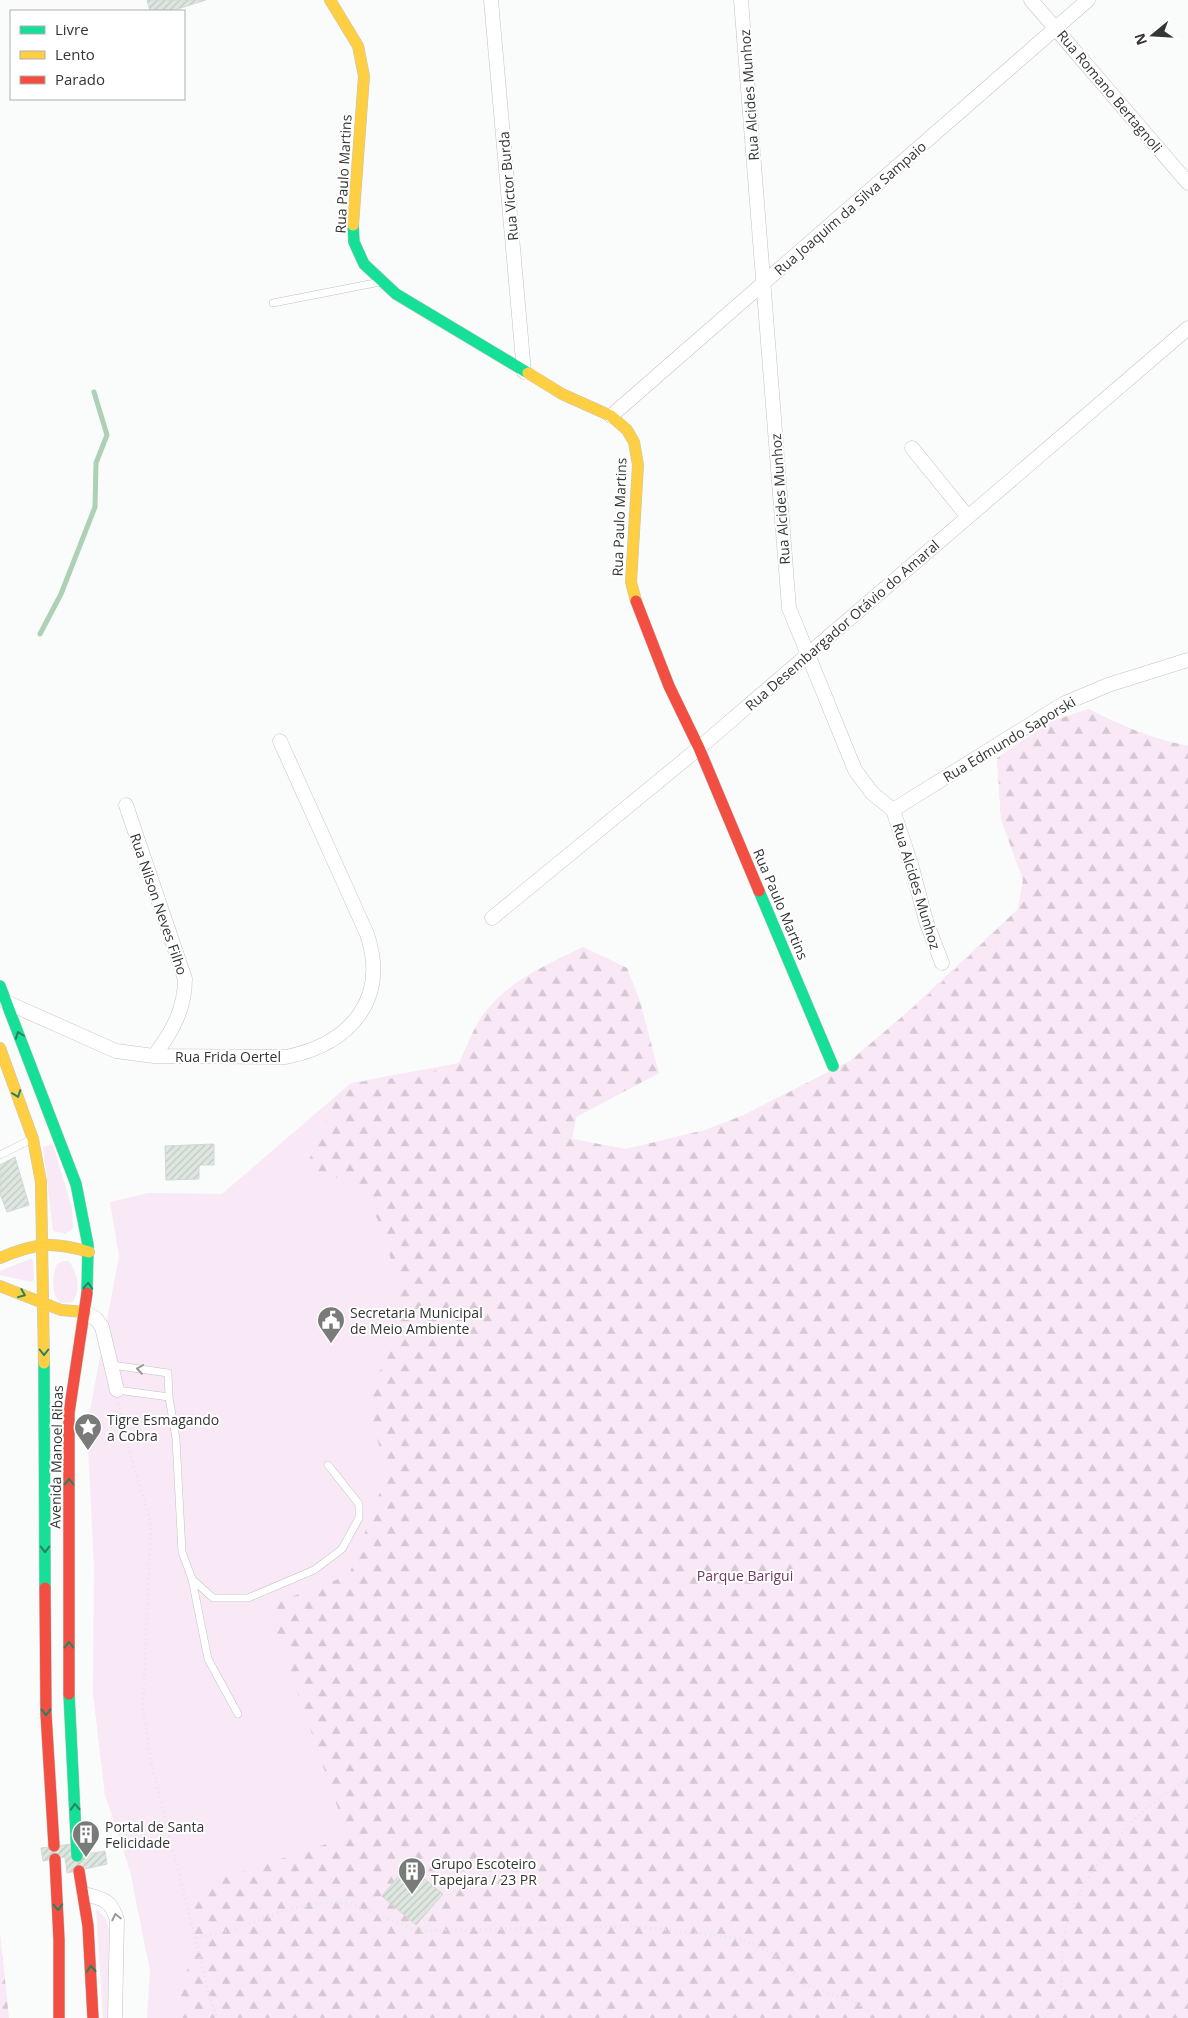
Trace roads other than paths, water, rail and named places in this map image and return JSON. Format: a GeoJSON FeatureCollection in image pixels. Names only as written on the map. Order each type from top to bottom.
{"type":"FeatureCollection","features":[{"type":"Feature","properties":{"kind":"main road","name":"Rua Paulo Martins"},"geometry":{"type":"LineString","coordinates":[[330,0],[353,35],[362,61],[364,93],[354,209],[354,242],[364,264],[380,282],[411,303],[562,394],[611,416],[627,430],[636,452],[637,508],[631,566],[634,597],[669,686],[699,748],[833,1066]]}},
{"type":"Feature","properties":{"kind":"main road","name":"Avenida Manoel Ribas"},"geometry":{"type":"LineString","coordinates":[[0,986],[3,1002],[43,1097],[78,1188],[86,1224],[88,1252],[85,1312],[73,1372],[69,1413],[69,1688],[77,1856]]}},
{"type":"Feature","properties":{"kind":"main road","name":"Avenida Manoel Ribas"},"geometry":{"type":"LineString","coordinates":[[0,1048],[33,1139],[40,1182],[44,1303],[46,1714],[54,1846]]}},
{"type":"Feature","properties":{"kind":"main road"},"geometry":{"type":"LineString","coordinates":[[6,1063],[22,1063],[43,1097]]}},
{"type":"Feature","properties":{"kind":"main road"},"geometry":{"type":"LineString","coordinates":[[0,1258],[32,1244],[42,1242],[88,1252]]}},
{"type":"Feature","properties":{"kind":"main road"},"geometry":{"type":"LineString","coordinates":[[0,1286],[61,1310],[85,1312]]}},
{"type":"Feature","properties":{"kind":"main road"},"geometry":{"type":"LineString","coordinates":[[55,1859],[59,1940],[59,2018]]}},
{"type":"Feature","properties":{"kind":"main road"},"geometry":{"type":"LineString","coordinates":[[79,1871],[84,1894],[91,1959],[93,2018]]}},
{"type":"Feature","properties":{"kind":"street","name":"Rua Victor Burda"},"geometry":{"type":"LineString","coordinates":[[491,0],[524,372]]}},
{"type":"Feature","properties":{"kind":"street","name":"Rua Alcides Munhoz"},"geometry":{"type":"LineString","coordinates":[[741,0],[787,594],[792,618],[855,770],[872,793],[893,810],[911,864],[926,921],[942,963]]}},
{"type":"Feature","properties":{"kind":"street","name":"Rua Romano Bertagnoli"},"geometry":{"type":"LineString","coordinates":[[1031,0],[1057,28],[1188,183]]}},
{"type":"Feature","properties":{"kind":"street","name":"Rua Joaquim da Silva Sampaio"},"geometry":{"type":"LineString","coordinates":[[611,416],[1088,0]]}},
{"type":"Feature","properties":{"kind":"street","name":"Rua Desembargador Otávio do Amaral"},"geometry":{"type":"LineString","coordinates":[[492,918],[699,748],[1188,328]]}},
{"type":"Feature","properties":{"kind":"street"},"geometry":{"type":"LineString","coordinates":[[912,448],[968,517]]}},
{"type":"Feature","properties":{"kind":"street","name":"Rua Edmundo Saporski"},"geometry":{"type":"LineString","coordinates":[[893,810],[1063,704],[1108,685],[1188,660]]}},
{"type":"Feature","properties":{"kind":"street","name":"Rua Frida Oertel"},"geometry":{"type":"LineString","coordinates":[[3,1002],[109,1049],[154,1056],[272,1058],[302,1054],[326,1044],[354,1021],[365,1007],[372,990],[375,968],[368,934],[280,741]]}},
{"type":"Feature","properties":{"kind":"street","name":"Rua Nilson Neves Filho"},"geometry":{"type":"LineString","coordinates":[[126,805],[185,979],[182,1008],[167,1039],[154,1056]]}},
{"type":"Feature","properties":{"kind":"street"},"geometry":{"type":"LineString","coordinates":[[85,1312],[96,1319],[102,1326],[117,1390]]}},
{"type":"Feature","properties":{"kind":"street"},"geometry":{"type":"LineString","coordinates":[[84,1894],[102,1899],[112,1906],[117,1920],[116,2018]]}},
{"type":"Feature","properties":{"kind":"lane"},"geometry":{"type":"LineString","coordinates":[[274,303],[380,282]]}},
{"type":"Feature","properties":{"kind":"lane"},"geometry":{"type":"LineString","coordinates":[[0,1155],[33,1139]]}},
{"type":"Feature","properties":{"kind":"lane"},"geometry":{"type":"LineString","coordinates":[[112,1365],[168,1373],[169,1397],[176,1438],[182,1552],[192,1579],[208,1659],[238,1714]]}},
{"type":"Feature","properties":{"kind":"lane"},"geometry":{"type":"LineString","coordinates":[[117,1390],[169,1397]]}},
{"type":"Feature","properties":{"kind":"lane"},"geometry":{"type":"LineString","coordinates":[[192,1579],[213,1598],[248,1598],[314,1570],[342,1549],[359,1518],[359,1504],[328,1465]]}},
{"type":"Feature","properties":{"kind":"waterway"},"geometry":{"type":"LineString","coordinates":[[40,634],[61,594],[95,507],[96,463],[107,435],[94,392]]}},
{"type":"Feature","properties":{"kind":"place","name":"Secretaria Municipal de Meio Ambiente"},"geometry":{"type":"Point","coordinates":[331,1344]}},
{"type":"Feature","properties":{"kind":"place","name":"Tigre Esmagando a Cobra"},"geometry":{"type":"Point","coordinates":[88,1451]}},
{"type":"Feature","properties":{"kind":"place","name":"Portal de Santa Felicidade"},"geometry":{"type":"Point","coordinates":[86,1858]}},
{"type":"Feature","properties":{"kind":"place","name":"Grupo Escoteiro Tapejara / 23 PR"},"geometry":{"type":"Point","coordinates":[412,1895]}},
{"type":"Feature","properties":{"kind":"park label","name":"Parque Barigui"},"geometry":{"type":"Point","coordinates":[745,1575]}}]}
